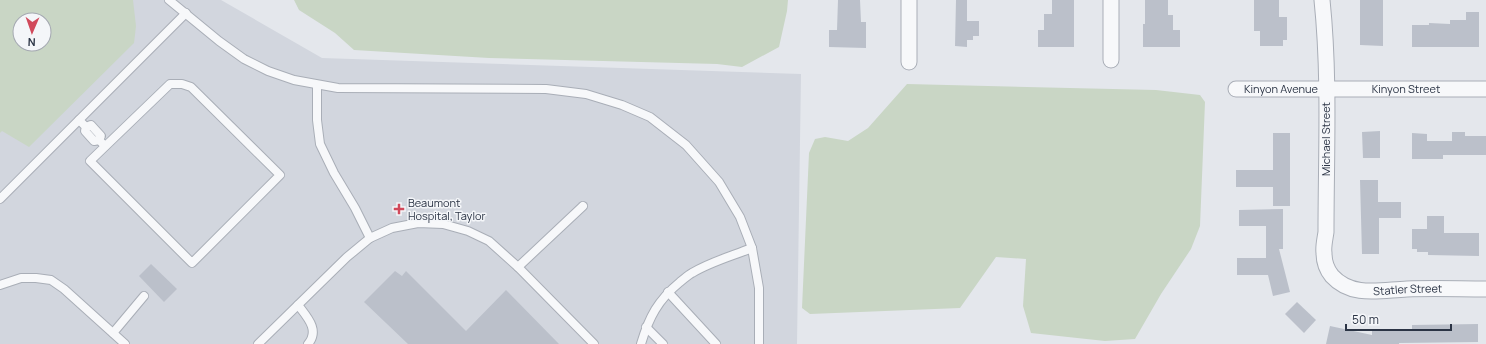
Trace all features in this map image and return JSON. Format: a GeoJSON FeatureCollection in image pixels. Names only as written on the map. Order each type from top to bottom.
{"type":"FeatureCollection","features":[{"type":"Feature","properties":{"kind":"street"},"geometry":{"type":"LineString","coordinates":[[908,62],[909,0]]}},
{"type":"Feature","properties":{"kind":"street"},"geometry":{"type":"LineString","coordinates":[[1111,0],[1111,60]]}},
{"type":"Feature","properties":{"kind":"street","name":"Michael Street"},"geometry":{"type":"LineString","coordinates":[[1322,0],[1326,35],[1326,232],[1324,254],[1326,264],[1333,276]]}},
{"type":"Feature","properties":{"kind":"street","name":"Kinyon Avenue"},"geometry":{"type":"LineString","coordinates":[[1236,89],[1326,89]]}},
{"type":"Feature","properties":{"kind":"street","name":"Kinyon Street"},"geometry":{"type":"LineString","coordinates":[[1326,89],[1486,89]]}},
{"type":"Feature","properties":{"kind":"street","name":"Statler Street"},"geometry":{"type":"LineString","coordinates":[[1333,276],[1346,287],[1364,292],[1406,289],[1486,289]]}},
{"type":"Feature","properties":{"kind":"lane"},"geometry":{"type":"LineString","coordinates":[[170,0],[219,41],[244,59],[268,71],[294,80],[338,88],[546,89],[586,94],[622,105],[650,117],[686,145],[720,182],[740,217],[752,248],[759,288],[759,344]]}},
{"type":"Feature","properties":{"kind":"lane"},"geometry":{"type":"LineString","coordinates":[[0,199],[186,13]]}},
{"type":"Feature","properties":{"kind":"lane"},"geometry":{"type":"LineString","coordinates":[[170,84],[182,84],[191,87],[280,174],[192,263],[90,161],[102,143],[170,84]]}},
{"type":"Feature","properties":{"kind":"lane"},"geometry":{"type":"LineString","coordinates":[[317,84],[317,120],[320,144],[334,173],[355,208],[370,238]]}},
{"type":"Feature","properties":{"kind":"lane"},"geometry":{"type":"LineString","coordinates":[[79,120],[86,126],[85,131],[94,141],[102,143]]}},
{"type":"Feature","properties":{"kind":"lane"},"geometry":{"type":"LineString","coordinates":[[518,267],[583,206]]}},
{"type":"Feature","properties":{"kind":"lane"},"geometry":{"type":"LineString","coordinates":[[258,344],[347,257],[370,238],[392,228],[418,223],[443,224],[468,231],[489,241],[518,267],[594,344]]}},
{"type":"Feature","properties":{"kind":"lane"},"geometry":{"type":"LineString","coordinates":[[641,344],[646,327],[656,308],[668,292],[692,273],[752,248]]}},
{"type":"Feature","properties":{"kind":"lane"},"geometry":{"type":"LineString","coordinates":[[0,285],[21,278],[51,280],[64,289],[125,344]]}},
{"type":"Feature","properties":{"kind":"lane"},"geometry":{"type":"LineString","coordinates":[[668,292],[716,344]]}},
{"type":"Feature","properties":{"kind":"lane"},"geometry":{"type":"LineString","coordinates":[[113,333],[144,296]]}},
{"type":"Feature","properties":{"kind":"lane"},"geometry":{"type":"LineString","coordinates":[[298,305],[310,321],[313,331],[311,340],[308,344]]}},
{"type":"Feature","properties":{"kind":"lane"},"geometry":{"type":"LineString","coordinates":[[646,327],[664,344]]}},
{"type":"Feature","properties":{"kind":"shaded area","name":"Beaumont Hospital, Taylor"},"geometry":{"type":"Polygon","coordinates":[[[0,0],[221,0],[322,58],[801,74],[797,344],[0,344],[0,0]]]}},
{"type":"Feature","properties":{"kind":"green space"},"geometry":{"type":"Polygon","coordinates":[[[0,0],[133,0],[136,26],[134,43],[29,147],[2,131],[0,133],[0,0]]]}},
{"type":"Feature","properties":{"kind":"green space"},"geometry":{"type":"Polygon","coordinates":[[[294,0],[788,0],[779,47],[742,67],[717,64],[489,58],[354,50],[335,33],[299,10],[294,0]]]}},
{"type":"Feature","properties":{"kind":"green space"},"geometry":{"type":"Polygon","coordinates":[[[907,84],[1156,90],[1200,95],[1205,102],[1200,226],[1191,249],[1161,294],[1135,339],[1105,341],[1031,333],[1023,306],[1026,259],[996,257],[960,308],[810,314],[802,308],[809,153],[815,139],[825,137],[848,141],[868,128],[907,84]]]}},
{"type":"Feature","properties":{"kind":"building"},"geometry":{"type":"Polygon","coordinates":[[[838,0],[860,0],[861,22],[866,22],[866,48],[829,47],[829,30],[837,30],[838,0]]]}},
{"type":"Feature","properties":{"kind":"building"},"geometry":{"type":"Polygon","coordinates":[[[956,0],[967,0],[967,21],[979,21],[979,36],[973,36],[973,40],[967,40],[967,47],[955,46],[956,0]]]}},
{"type":"Feature","properties":{"kind":"building"},"geometry":{"type":"Polygon","coordinates":[[[1052,0],[1074,0],[1074,47],[1038,47],[1038,30],[1044,30],[1044,14],[1052,14],[1052,0]]]}},
{"type":"Feature","properties":{"kind":"building"},"geometry":{"type":"Polygon","coordinates":[[[1145,0],[1168,0],[1168,15],[1173,15],[1173,30],[1180,30],[1180,47],[1143,47],[1145,0]]]}},
{"type":"Feature","properties":{"kind":"building"},"geometry":{"type":"Polygon","coordinates":[[[1254,0],[1279,0],[1279,17],[1287,17],[1287,40],[1283,40],[1283,46],[1260,46],[1260,31],[1254,31],[1254,0]]]}},
{"type":"Feature","properties":{"kind":"building"},"geometry":{"type":"Polygon","coordinates":[[[1360,0],[1383,0],[1383,46],[1360,45],[1360,0]]]}},
{"type":"Feature","properties":{"kind":"building"},"geometry":{"type":"Polygon","coordinates":[[[1466,12],[1479,12],[1479,47],[1412,47],[1412,25],[1429,25],[1429,23],[1450,24],[1450,20],[1466,20],[1466,12]]]}},
{"type":"Feature","properties":{"kind":"building"},"geometry":{"type":"Polygon","coordinates":[[[1380,131],[1380,158],[1363,158],[1362,132],[1380,131]]]}},
{"type":"Feature","properties":{"kind":"building"},"geometry":{"type":"Polygon","coordinates":[[[1452,132],[1465,132],[1465,136],[1486,136],[1486,155],[1443,155],[1443,159],[1412,159],[1412,133],[1427,134],[1427,141],[1452,141],[1452,132]]]}},
{"type":"Feature","properties":{"kind":"building"},"geometry":{"type":"Polygon","coordinates":[[[1273,133],[1290,133],[1290,206],[1273,206],[1273,187],[1236,187],[1236,170],[1273,170],[1273,133]]]}},
{"type":"Feature","properties":{"kind":"building"},"geometry":{"type":"Polygon","coordinates":[[[1360,180],[1378,180],[1378,202],[1401,202],[1401,218],[1379,218],[1379,254],[1362,254],[1360,180]]]}},
{"type":"Feature","properties":{"kind":"building"},"geometry":{"type":"Polygon","coordinates":[[[1283,209],[1283,249],[1279,249],[1290,292],[1273,296],[1268,275],[1237,275],[1237,258],[1266,258],[1266,226],[1239,226],[1239,210],[1283,209]]]}},
{"type":"Feature","properties":{"kind":"building"},"geometry":{"type":"Polygon","coordinates":[[[1427,216],[1444,216],[1444,233],[1479,233],[1479,256],[1428,255],[1428,252],[1417,252],[1417,249],[1412,249],[1412,229],[1427,229],[1427,216]]]}},
{"type":"Feature","properties":{"kind":"building"},"geometry":{"type":"Polygon","coordinates":[[[151,264],[177,289],[164,302],[139,276],[151,264]]]}},
{"type":"Feature","properties":{"kind":"building"},"geometry":{"type":"Polygon","coordinates":[[[395,271],[402,276],[406,271],[466,331],[506,290],[559,344],[408,344],[364,302],[395,271]]]}},
{"type":"Feature","properties":{"kind":"building"},"geometry":{"type":"Polygon","coordinates":[[[1297,302],[1316,320],[1304,333],[1285,314],[1297,302]]]}},
{"type":"Feature","properties":{"kind":"building"},"geometry":{"type":"Polygon","coordinates":[[[1478,324],[1478,342],[1326,344],[1330,326],[1372,335],[1372,331],[1412,330],[1412,325],[1478,324]]]}},
{"type":"Feature","properties":{"kind":"place","name":"Beaumont Hospital, Taylor"},"geometry":{"type":"Point","coordinates":[399,209]}}]}
